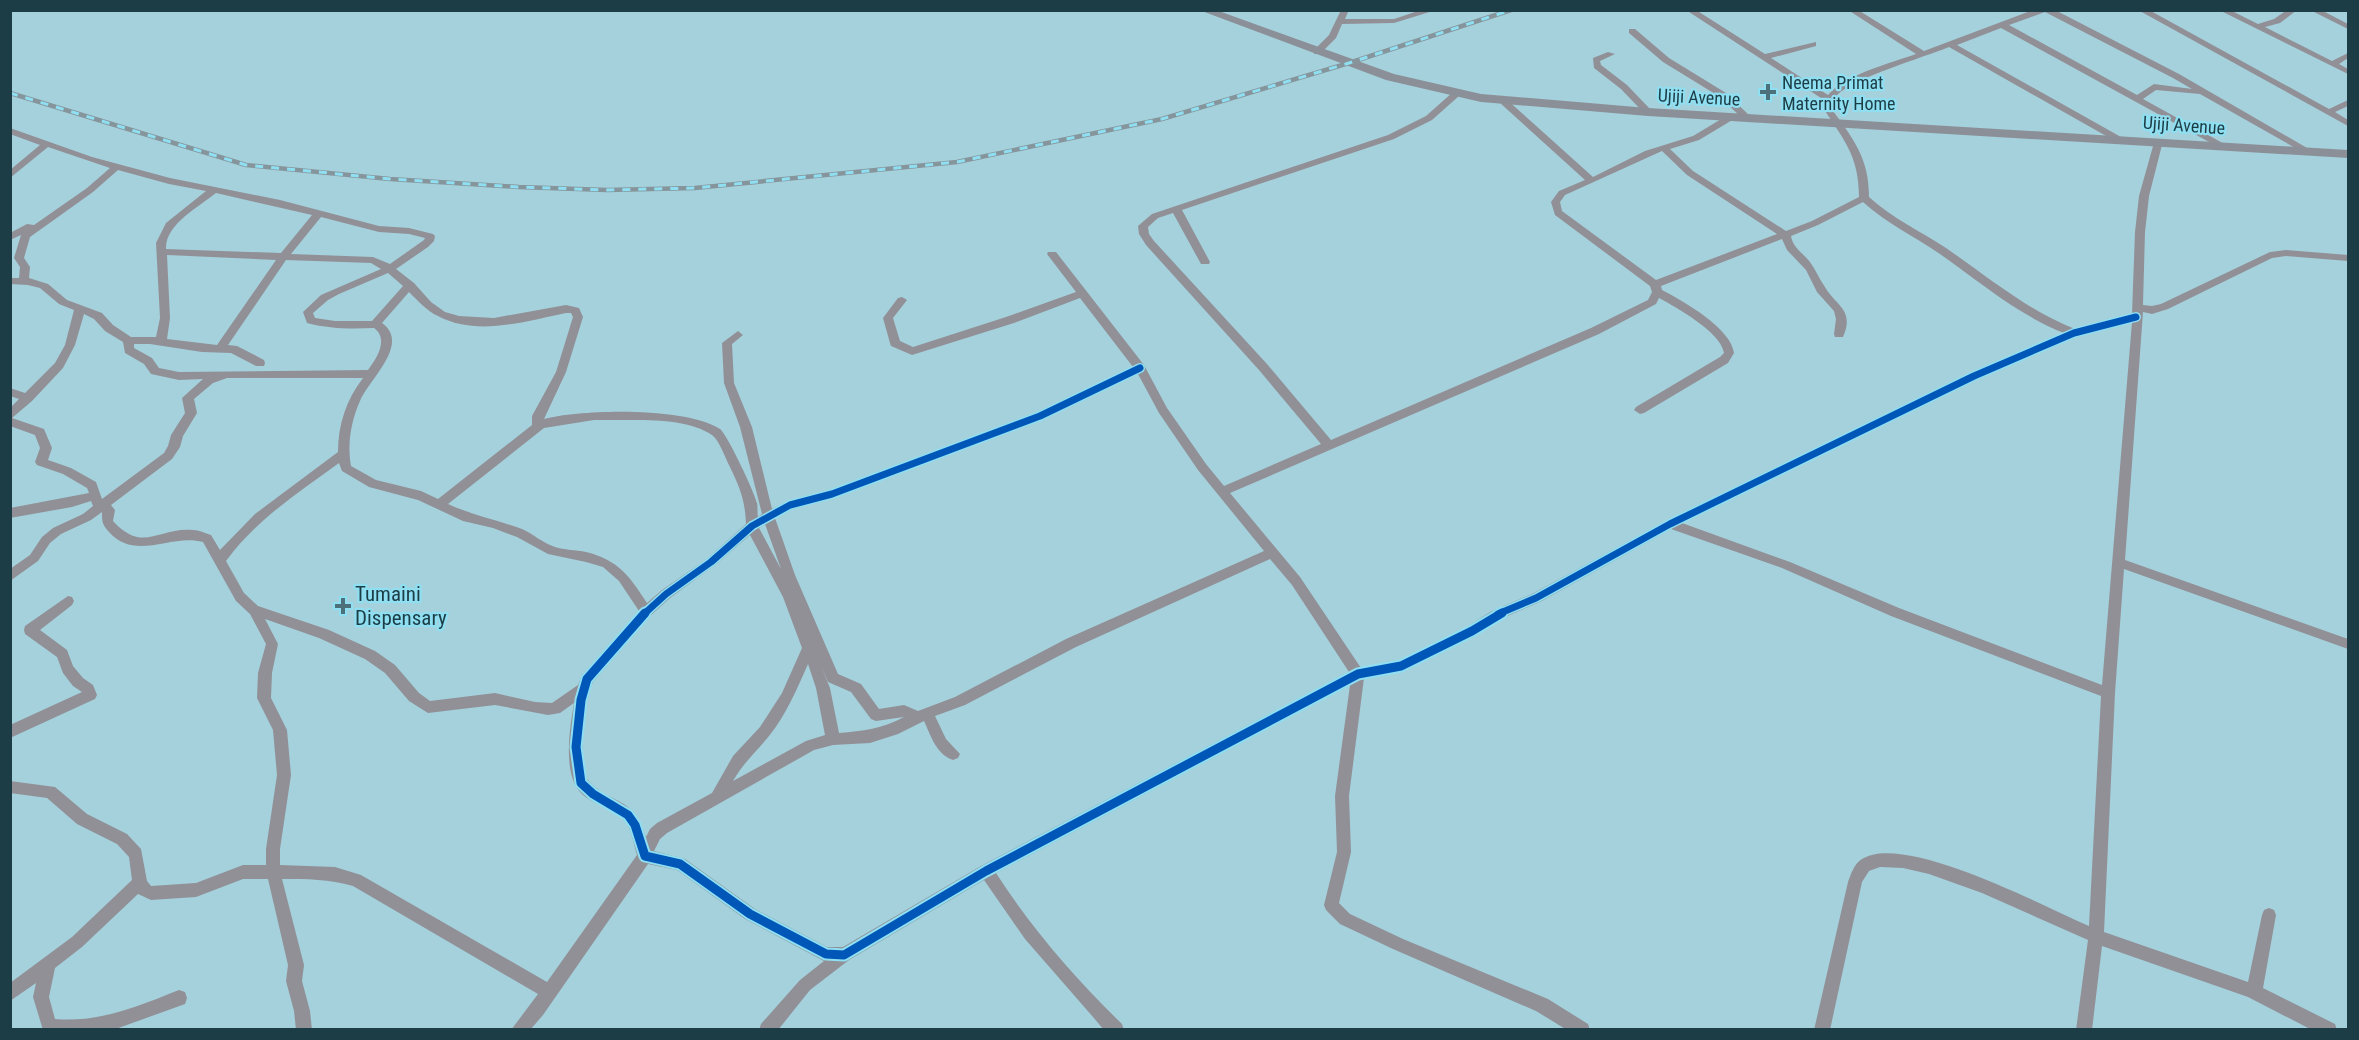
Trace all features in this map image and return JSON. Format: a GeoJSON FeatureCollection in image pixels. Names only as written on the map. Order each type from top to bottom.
{"type":"FeatureCollection","features":[{"type":"Feature","properties":{"kind":"main road","name":"Ujiji Avenue"},"geometry":{"type":"LineString","coordinates":[[1204,10],[1390,77],[1456,94],[1502,100],[1648,112],[2349,154]]}},
{"type":"Feature","properties":{"kind":"street"},"geometry":{"type":"LineString","coordinates":[[1317,52],[1333,36],[1345,10]]}},
{"type":"Feature","properties":{"kind":"street"},"geometry":{"type":"LineString","coordinates":[[1341,22],[1394,21],[1432,10]]}},
{"type":"Feature","properties":{"kind":"street"},"geometry":{"type":"LineString","coordinates":[[1690,10],[1829,99]]}},
{"type":"Feature","properties":{"kind":"street"},"geometry":{"type":"LineString","coordinates":[[1852,10],[1922,54]]}},
{"type":"Feature","properties":{"kind":"street"},"geometry":{"type":"LineString","coordinates":[[2014,10],[2026,17]]}},
{"type":"Feature","properties":{"kind":"street"},"geometry":{"type":"LineString","coordinates":[[2142,10],[2349,123]]}},
{"type":"Feature","properties":{"kind":"street"},"geometry":{"type":"LineString","coordinates":[[2223,10],[2349,72]]}},
{"type":"Feature","properties":{"kind":"street"},"geometry":{"type":"LineString","coordinates":[[2257,27],[2277,21],[2293,10]]}},
{"type":"Feature","properties":{"kind":"street"},"geometry":{"type":"LineString","coordinates":[[2318,12],[2331,10]]}},
{"type":"Feature","properties":{"kind":"street"},"geometry":{"type":"LineString","coordinates":[[1864,198],[1864,176],[1854,148],[1827,108],[1829,99],[1835,92],[1857,79],[2041,11],[2207,93],[2309,152]]}},
{"type":"Feature","properties":{"kind":"street"},"geometry":{"type":"LineString","coordinates":[[2318,12],[2349,27]]}},
{"type":"Feature","properties":{"kind":"street"},"geometry":{"type":"LineString","coordinates":[[2004,26],[2223,146]]}},
{"type":"Feature","properties":{"kind":"street"},"geometry":{"type":"LineString","coordinates":[[1632,31],[1666,60],[1723,95],[1747,118]]}},
{"type":"Feature","properties":{"kind":"street"},"geometry":{"type":"LineString","coordinates":[[1764,57],[1813,44]]}},
{"type":"Feature","properties":{"kind":"street"},"geometry":{"type":"LineString","coordinates":[[1951,45],[2118,139]]}},
{"type":"Feature","properties":{"kind":"street"},"geometry":{"type":"LineString","coordinates":[[1611,54],[1596,60],[1597,66],[1624,87],[1648,112]]}},
{"type":"Feature","properties":{"kind":"street"},"geometry":{"type":"LineString","coordinates":[[2333,64],[2349,55]]}},
{"type":"Feature","properties":{"kind":"street"},"geometry":{"type":"LineString","coordinates":[[2137,99],[2154,87],[2207,93]]}},
{"type":"Feature","properties":{"kind":"street"},"geometry":{"type":"LineString","coordinates":[[1329,446],[1257,360],[1144,234],[1143,226],[1146,222],[1176,209],[1391,137],[1429,118],[1456,94]]}},
{"type":"Feature","properties":{"kind":"street"},"geometry":{"type":"LineString","coordinates":[[1502,100],[1591,180]]}},
{"type":"Feature","properties":{"kind":"street"},"geometry":{"type":"LineString","coordinates":[[2329,112],[2349,104]]}},
{"type":"Feature","properties":{"kind":"street"},"geometry":{"type":"LineString","coordinates":[[1641,410],[1724,360],[1729,353],[1728,344],[1682,305],[1656,288],[1558,213],[1555,206],[1556,199],[1562,193],[1663,147],[1696,138],[1731,117]]}},
{"type":"Feature","properties":{"kind":"street"},"geometry":{"type":"LineString","coordinates":[[10,131],[116,167],[213,191],[280,203],[379,229],[409,231],[430,236],[429,241],[416,252],[388,270],[317,301],[308,312],[311,320],[320,323],[375,324],[384,330],[386,349],[357,393],[343,439],[342,454],[346,468],[365,480],[421,496],[467,518],[494,524],[521,534],[552,551],[587,557],[607,564],[623,577],[646,612]]}},
{"type":"Feature","properties":{"kind":"street"},"geometry":{"type":"LineString","coordinates":[[2084,1029],[2096,936],[2108,693],[2137,313],[2140,232],[2144,196],[2158,141]]}},
{"type":"Feature","properties":{"kind":"street"},"geometry":{"type":"LineString","coordinates":[[10,175],[46,144]]}},
{"type":"Feature","properties":{"kind":"street"},"geometry":{"type":"LineString","coordinates":[[1663,147],[1690,173],[1786,234]]}},
{"type":"Feature","properties":{"kind":"street"},"geometry":{"type":"LineString","coordinates":[[10,237],[90,190],[116,167]]}},
{"type":"Feature","properties":{"kind":"street"},"geometry":{"type":"LineString","coordinates":[[161,341],[164,330],[165,286],[162,278],[160,247],[169,225],[213,191]]}},
{"type":"Feature","properties":{"kind":"street"},"geometry":{"type":"LineString","coordinates":[[1656,288],[1850,207],[1864,198]]}},
{"type":"Feature","properties":{"kind":"street"},"geometry":{"type":"LineString","coordinates":[[1864,198],[2031,314],[2074,333]]}},
{"type":"Feature","properties":{"kind":"street"},"geometry":{"type":"LineString","coordinates":[[1176,209],[1205,262]]}},
{"type":"Feature","properties":{"kind":"street"},"geometry":{"type":"LineString","coordinates":[[26,282],[24,280],[25,267],[16,261],[26,235],[57,211]]}},
{"type":"Feature","properties":{"kind":"street"},"geometry":{"type":"LineString","coordinates":[[220,348],[284,256],[318,214]]}},
{"type":"Feature","properties":{"kind":"street"},"geometry":{"type":"LineString","coordinates":[[1786,234],[1787,245],[1808,265],[1820,289],[1840,310],[1843,319],[1839,334]]}},
{"type":"Feature","properties":{"kind":"street"},"geometry":{"type":"LineString","coordinates":[[161,252],[373,260],[410,285],[427,303],[447,317],[494,323],[566,309],[577,311],[579,317],[564,363],[538,416],[538,427]]}},
{"type":"Feature","properties":{"kind":"street"},"geometry":{"type":"LineString","coordinates":[[767,1029],[801,989],[844,955],[986,870],[1358,674],[1407,663],[1472,631],[1494,616],[1536,598],[1670,524],[1933,395],[2074,333],[2164,307],[2270,255],[2286,253],[2349,258]]}},
{"type":"Feature","properties":{"kind":"street"},"geometry":{"type":"LineString","coordinates":[[1052,254],[1140,368],[1163,410],[1202,467],[1302,590],[1358,674],[1342,796],[1344,852],[1331,905],[1346,919],[1398,944],[1542,1005],[1582,1029]]}},
{"type":"Feature","properties":{"kind":"street"},"geometry":{"type":"LineString","coordinates":[[10,281],[44,286],[63,302],[98,316],[109,328],[129,341],[161,341],[202,348],[236,350],[260,363]]}},
{"type":"Feature","properties":{"kind":"street"},"geometry":{"type":"LineString","coordinates":[[375,324],[410,285]]}},
{"type":"Feature","properties":{"kind":"street"},"geometry":{"type":"LineString","coordinates":[[1223,491],[1595,331],[1652,302],[1656,288]]}},
{"type":"Feature","properties":{"kind":"street"},"geometry":{"type":"LineString","coordinates":[[902,300],[888,318],[895,343],[912,351],[1010,320],[1082,293]]}},
{"type":"Feature","properties":{"kind":"street"},"geometry":{"type":"LineString","coordinates":[[10,415],[53,374],[66,355],[80,308]]}},
{"type":"Feature","properties":{"kind":"street"},"geometry":{"type":"LineString","coordinates":[[738,335],[727,343],[729,383],[746,428],[768,516],[789,575],[833,678],[856,688],[875,715],[904,711],[922,715],[941,743],[953,754]]}},
{"type":"Feature","properties":{"kind":"street"},"geometry":{"type":"LineString","coordinates":[[129,341],[129,350],[148,361],[156,372],[178,376],[371,374]]}},
{"type":"Feature","properties":{"kind":"street"},"geometry":{"type":"LineString","coordinates":[[254,610],[324,634],[370,655],[390,669],[414,697],[428,707],[503,699],[539,710],[555,709],[582,689],[598,664],[646,612],[752,526],[768,516],[790,505],[832,494],[1040,416],[1140,368]]}},
{"type":"Feature","properties":{"kind":"street"},"geometry":{"type":"LineString","coordinates":[[10,576],[34,558],[46,540],[57,531],[78,523],[99,500],[168,456],[191,412],[188,398],[204,383],[223,374]]}},
{"type":"Feature","properties":{"kind":"street"},"geometry":{"type":"LineString","coordinates":[[10,392],[28,398]]}},
{"type":"Feature","properties":{"kind":"street"},"geometry":{"type":"LineString","coordinates":[[440,504],[538,427],[547,423],[594,416],[675,418],[715,430],[721,436],[747,490],[751,503],[752,526],[789,597],[823,688],[833,739]]}},
{"type":"Feature","properties":{"kind":"street"},"geometry":{"type":"LineString","coordinates":[[10,422],[40,432],[46,448],[41,462],[92,485],[99,500],[110,511],[107,524],[115,533],[146,544],[182,535],[199,535],[207,538],[240,597],[254,610],[272,644],[265,673],[264,698],[280,730],[284,776],[273,849],[273,871],[296,965],[294,981],[304,1029]]}},
{"type":"Feature","properties":{"kind":"street"},"geometry":{"type":"LineString","coordinates":[[219,561],[237,539],[263,516],[342,454]]}},
{"type":"Feature","properties":{"kind":"street"},"geometry":{"type":"LineString","coordinates":[[10,513],[72,502],[99,500]]}},
{"type":"Feature","properties":{"kind":"street"},"geometry":{"type":"LineString","coordinates":[[1670,524],[1786,565],[1895,612],[2108,693]]}},
{"type":"Feature","properties":{"kind":"street"},"geometry":{"type":"LineString","coordinates":[[519,1029],[549,992],[645,856],[655,834],[662,828],[811,745],[833,739],[877,735],[960,701],[1071,643],[1271,553]]}},
{"type":"Feature","properties":{"kind":"street"},"geometry":{"type":"LineString","coordinates":[[2117,562],[2349,644]]}},
{"type":"Feature","properties":{"kind":"street"},"geometry":{"type":"LineString","coordinates":[[10,732],[90,695],[88,689],[78,682],[68,669],[62,654],[30,630],[68,601]]}},
{"type":"Feature","properties":{"kind":"street"},"geometry":{"type":"LineString","coordinates":[[718,795],[738,760],[765,731],[787,696],[808,648]]}},
{"type":"Feature","properties":{"kind":"street"},"geometry":{"type":"LineString","coordinates":[[582,689],[577,716],[580,782],[586,789],[617,807],[632,820],[645,856]]}},
{"type":"Feature","properties":{"kind":"street"},"geometry":{"type":"LineString","coordinates":[[10,787],[50,792],[82,819],[122,839],[136,854],[140,883],[144,890],[158,895],[196,890],[243,872],[335,874],[356,880],[549,992]]}},
{"type":"Feature","properties":{"kind":"street"},"geometry":{"type":"LineString","coordinates":[[645,856],[680,864],[750,914],[826,954],[844,955]]}},
{"type":"Feature","properties":{"kind":"street"},"geometry":{"type":"LineString","coordinates":[[1822,1029],[1859,870],[1867,863],[1879,860],[1893,860],[1941,871],[2096,936],[2254,992],[2329,1029]]}},
{"type":"Feature","properties":{"kind":"street"},"geometry":{"type":"LineString","coordinates":[[986,870],[1007,905],[1028,931],[1116,1029]]}},
{"type":"Feature","properties":{"kind":"street"},"geometry":{"type":"LineString","coordinates":[[10,993],[77,942],[140,883]]}},
{"type":"Feature","properties":{"kind":"street"},"geometry":{"type":"LineString","coordinates":[[2254,992],[2269,915]]}},
{"type":"Feature","properties":{"kind":"street"},"geometry":{"type":"LineString","coordinates":[[48,964],[41,997],[50,1028],[79,1028],[120,1021],[179,998]]}},
{"type":"Feature","properties":{"kind":"railway"},"geometry":{"type":"LineString","coordinates":[[10,93],[246,165],[390,179],[519,187],[607,190],[695,188],[957,162],[1162,119],[1349,63],[1511,10]]}},
{"type":"Feature","properties":{"kind":"cycle path"},"geometry":{"type":"LineString","coordinates":[[1140,368],[1040,416],[832,494],[790,505],[752,526],[711,562],[666,594],[646,612],[587,679],[581,700],[576,747],[576,762],[581,783],[593,794],[615,805],[628,815],[635,825],[645,856],[680,864],[750,914],[826,954],[844,955],[986,871],[1358,674],[1401,666],[1472,631],[1494,616],[1536,598],[1670,524],[1974,376],[2074,333],[2136,317]]}},
{"type":"Feature","properties":{"kind":"place","name":"Neema Primat Maternity Home"},"geometry":{"type":"Point","coordinates":[1768,92]}},
{"type":"Feature","properties":{"kind":"place","name":"Tumaini Dispensary"},"geometry":{"type":"Point","coordinates":[343,606]}}]}
